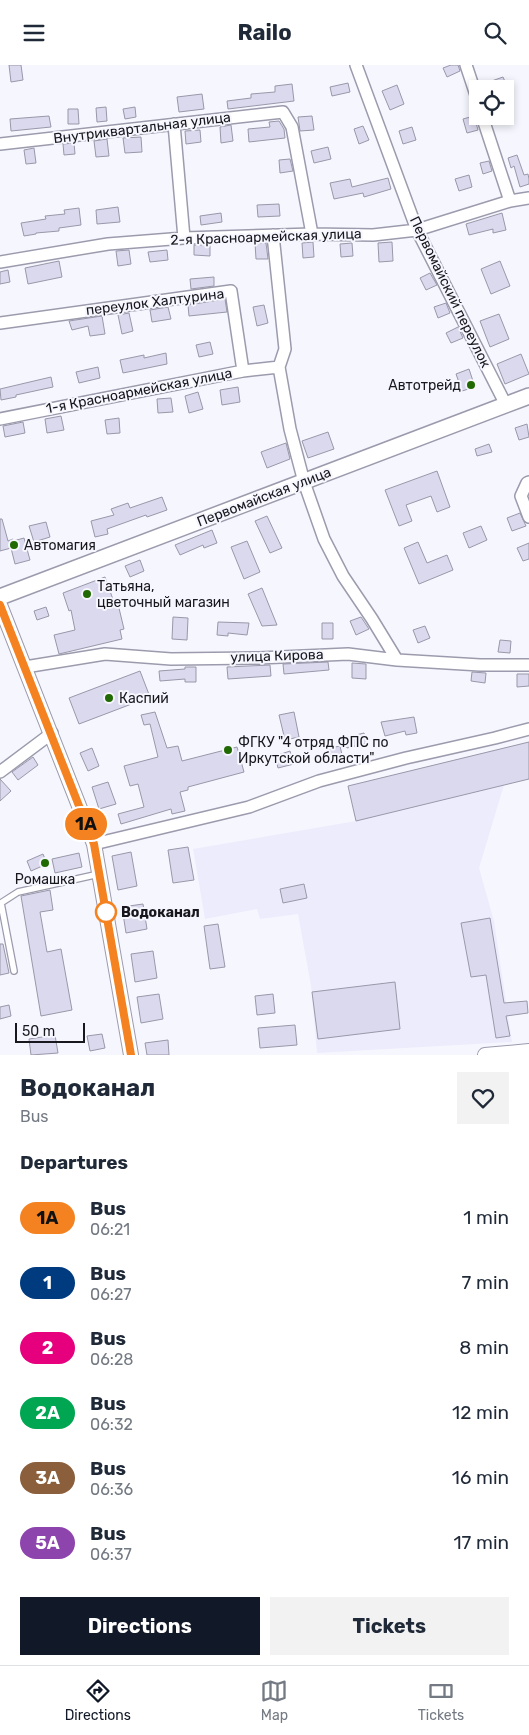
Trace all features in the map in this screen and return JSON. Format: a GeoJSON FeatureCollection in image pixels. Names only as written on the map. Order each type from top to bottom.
{"type":"FeatureCollection","features":[{"type":"Feature","properties":{"kind":"main road","name":"Первомайская улица"},"geometry":{"type":"LineString","coordinates":[[0,597],[529,396]]}},
{"type":"Feature","properties":{"kind":"street","name":"Первомайский переулок"},"geometry":{"type":"LineString","coordinates":[[356,65],[417,230],[506,405]]}},
{"type":"Feature","properties":{"kind":"street"},"geometry":{"type":"LineString","coordinates":[[466,65],[471,80]]}},
{"type":"Feature","properties":{"kind":"street","name":"Внутриквартальная улица"},"geometry":{"type":"LineString","coordinates":[[0,145],[283,112],[292,127],[312,234]]}},
{"type":"Feature","properties":{"kind":"street"},"geometry":{"type":"LineString","coordinates":[[174,124],[184,239]]}},
{"type":"Feature","properties":{"kind":"street"},"geometry":{"type":"LineString","coordinates":[[485,125],[510,201]]}},
{"type":"Feature","properties":{"kind":"street","name":"2-я Красноармейская улица"},"geometry":{"type":"LineString","coordinates":[[0,262],[108,244],[273,235],[373,235],[417,230],[510,201],[529,198]]}},
{"type":"Feature","properties":{"kind":"street"},"geometry":{"type":"LineString","coordinates":[[273,235],[285,349],[279,367],[290,429],[304,482],[324,539],[342,576],[372,619],[397,660]]}},
{"type":"Feature","properties":{"kind":"street","name":"переулок Халтурина"},"geometry":{"type":"LineString","coordinates":[[0,323],[231,291],[244,371]]}},
{"type":"Feature","properties":{"kind":"street","name":"1-я Красноармейская улица"},"geometry":{"type":"LineString","coordinates":[[0,419],[244,371],[279,367]]}},
{"type":"Feature","properties":{"kind":"street"},"geometry":{"type":"LineString","coordinates":[[529,482],[521,496],[529,517]]}},
{"type":"Feature","properties":{"kind":"street"},"geometry":{"type":"LineString","coordinates":[[0,605],[52,733],[94,844],[131,1055]]}},
{"type":"Feature","properties":{"kind":"street","name":"улица Кирова"},"geometry":{"type":"LineString","coordinates":[[25,667],[105,654],[171,659],[348,654],[397,660],[480,665],[529,665]]}},
{"type":"Feature","properties":{"kind":"street"},"geometry":{"type":"LineString","coordinates":[[94,844],[248,807],[319,781],[529,729]]}},
{"type":"Feature","properties":{"kind":"street"},"geometry":{"type":"LineString","coordinates":[[0,772],[52,733]]}},
{"type":"Feature","properties":{"kind":"street"},"geometry":{"type":"LineString","coordinates":[[485,1055],[529,1051]]}},
{"type":"Feature","properties":{"kind":"lane"},"geometry":{"type":"LineString","coordinates":[[14,971],[0,903],[18,892],[100,874]]}},
{"type":"Feature","properties":{"kind":"shaded area"},"geometry":{"type":"Polygon","coordinates":[[[529,742],[529,779],[504,785],[479,868],[494,921],[512,1042],[317,1053],[311,986],[298,914],[260,919],[257,909],[205,919],[193,849],[356,821],[348,786],[529,742]]]}},
{"type":"Feature","properties":{"kind":"building"},"geometry":{"type":"Polygon","coordinates":[[[9,65],[21,65],[23,80],[11,82],[9,65]]]}},
{"type":"Feature","properties":{"kind":"building"},"geometry":{"type":"Polygon","coordinates":[[[458,65],[460,71],[447,77],[443,68],[458,65]]]}},
{"type":"Feature","properties":{"kind":"building"},"geometry":{"type":"Polygon","coordinates":[[[348,83],[350,92],[332,96],[330,87],[348,83]]]}},
{"type":"Feature","properties":{"kind":"building"},"geometry":{"type":"Polygon","coordinates":[[[292,84],[294,101],[228,109],[227,101],[251,98],[251,94],[275,92],[275,86],[292,84]]]}},
{"type":"Feature","properties":{"kind":"building"},"geometry":{"type":"Polygon","coordinates":[[[397,85],[404,104],[390,110],[382,91],[397,85]]]}},
{"type":"Feature","properties":{"kind":"building"},"geometry":{"type":"Polygon","coordinates":[[[202,94],[204,109],[179,112],[177,97],[202,94]]]}},
{"type":"Feature","properties":{"kind":"building"},"geometry":{"type":"Polygon","coordinates":[[[106,107],[107,121],[97,122],[96,108],[106,107]]]}},
{"type":"Feature","properties":{"kind":"building"},"geometry":{"type":"Polygon","coordinates":[[[135,107],[136,117],[125,119],[123,109],[135,107]]]}},
{"type":"Feature","properties":{"kind":"building"},"geometry":{"type":"Polygon","coordinates":[[[68,109],[78,109],[79,124],[68,124],[68,109]]]}},
{"type":"Feature","properties":{"kind":"building"},"geometry":{"type":"Polygon","coordinates":[[[49,116],[51,127],[11,131],[10,119],[49,116]]]}},
{"type":"Feature","properties":{"kind":"building"},"geometry":{"type":"Polygon","coordinates":[[[312,116],[314,130],[300,131],[298,117],[312,116]]]}},
{"type":"Feature","properties":{"kind":"building"},"geometry":{"type":"Polygon","coordinates":[[[469,117],[469,125],[477,125],[478,130],[467,133],[463,119],[469,117]]]}},
{"type":"Feature","properties":{"kind":"building"},"geometry":{"type":"Polygon","coordinates":[[[279,121],[284,129],[285,138],[249,142],[248,129],[270,127],[269,122],[279,121]]]}},
{"type":"Feature","properties":{"kind":"building"},"geometry":{"type":"Polygon","coordinates":[[[231,125],[233,141],[221,143],[220,127],[231,125]]]}},
{"type":"Feature","properties":{"kind":"building"},"geometry":{"type":"Polygon","coordinates":[[[363,126],[369,140],[359,144],[354,129],[363,126]]]}},
{"type":"Feature","properties":{"kind":"building"},"geometry":{"type":"Polygon","coordinates":[[[412,127],[416,140],[403,144],[399,131],[412,127]]]}},
{"type":"Feature","properties":{"kind":"building"},"geometry":{"type":"Polygon","coordinates":[[[200,130],[201,142],[186,144],[185,131],[200,130]]]}},
{"type":"Feature","properties":{"kind":"building"},"geometry":{"type":"Polygon","coordinates":[[[141,137],[142,152],[125,153],[123,138],[141,137]]]}},
{"type":"Feature","properties":{"kind":"building"},"geometry":{"type":"Polygon","coordinates":[[[107,139],[109,156],[96,157],[94,141],[107,139]]]}},
{"type":"Feature","properties":{"kind":"building"},"geometry":{"type":"Polygon","coordinates":[[[74,143],[75,154],[64,155],[63,144],[74,143]]]}},
{"type":"Feature","properties":{"kind":"building"},"geometry":{"type":"Polygon","coordinates":[[[328,147],[331,159],[314,163],[311,151],[328,147]]]}},
{"type":"Feature","properties":{"kind":"building"},"geometry":{"type":"Polygon","coordinates":[[[34,148],[36,163],[26,164],[24,150],[34,148]]]}},
{"type":"Feature","properties":{"kind":"building"},"geometry":{"type":"Polygon","coordinates":[[[517,155],[524,175],[528,174],[529,179],[529,184],[520,187],[514,166],[511,168],[508,158],[517,155]]]}},
{"type":"Feature","properties":{"kind":"building"},"geometry":{"type":"Polygon","coordinates":[[[290,159],[293,171],[280,173],[279,160],[290,159]]]}},
{"type":"Feature","properties":{"kind":"building"},"geometry":{"type":"Polygon","coordinates":[[[489,161],[492,171],[483,174],[480,163],[489,161]]]}},
{"type":"Feature","properties":{"kind":"building"},"geometry":{"type":"Polygon","coordinates":[[[469,175],[472,187],[459,191],[455,179],[469,175]]]}},
{"type":"Feature","properties":{"kind":"building"},"geometry":{"type":"Polygon","coordinates":[[[388,178],[391,189],[364,197],[363,193],[334,199],[330,183],[350,179],[352,187],[388,178]]]}},
{"type":"Feature","properties":{"kind":"building"},"geometry":{"type":"Polygon","coordinates":[[[279,204],[280,216],[258,217],[257,205],[279,204]]]}},
{"type":"Feature","properties":{"kind":"building"},"geometry":{"type":"Polygon","coordinates":[[[118,207],[120,222],[97,224],[96,210],[118,207]]]}},
{"type":"Feature","properties":{"kind":"building"},"geometry":{"type":"Polygon","coordinates":[[[79,208],[81,225],[59,228],[59,231],[24,236],[21,223],[46,219],[45,216],[65,214],[64,210],[79,208]]]}},
{"type":"Feature","properties":{"kind":"building"},"geometry":{"type":"Polygon","coordinates":[[[221,213],[222,222],[201,225],[200,216],[221,213]]]}},
{"type":"Feature","properties":{"kind":"building"},"geometry":{"type":"Polygon","coordinates":[[[502,213],[506,230],[493,233],[493,229],[469,235],[466,224],[502,213]]]}},
{"type":"Feature","properties":{"kind":"building"},"geometry":{"type":"Polygon","coordinates":[[[313,242],[314,257],[303,258],[302,243],[313,242]]]}},
{"type":"Feature","properties":{"kind":"building"},"geometry":{"type":"Polygon","coordinates":[[[392,242],[393,261],[379,262],[378,243],[392,242]]]}},
{"type":"Feature","properties":{"kind":"building"},"geometry":{"type":"Polygon","coordinates":[[[255,243],[266,243],[268,259],[256,259],[255,243]]]}},
{"type":"Feature","properties":{"kind":"building"},"geometry":{"type":"Polygon","coordinates":[[[352,243],[353,256],[341,257],[340,244],[352,243]]]}},
{"type":"Feature","properties":{"kind":"building"},"geometry":{"type":"Polygon","coordinates":[[[194,245],[210,245],[210,256],[194,255],[194,245]]]}},
{"type":"Feature","properties":{"kind":"building"},"geometry":{"type":"Polygon","coordinates":[[[129,250],[131,264],[118,266],[116,251],[129,250]]]}},
{"type":"Feature","properties":{"kind":"building"},"geometry":{"type":"Polygon","coordinates":[[[167,250],[168,260],[150,262],[148,252],[167,250]]]}},
{"type":"Feature","properties":{"kind":"building"},"geometry":{"type":"Polygon","coordinates":[[[59,261],[62,277],[28,284],[25,268],[59,261]]]}},
{"type":"Feature","properties":{"kind":"building"},"geometry":{"type":"Polygon","coordinates":[[[500,261],[510,286],[491,294],[481,269],[500,261]]]}},
{"type":"Feature","properties":{"kind":"building"},"geometry":{"type":"Polygon","coordinates":[[[8,270],[10,282],[0,284],[0,272],[8,270]]]}},
{"type":"Feature","properties":{"kind":"building"},"geometry":{"type":"Polygon","coordinates":[[[430,273],[437,285],[426,290],[420,278],[430,273]]]}},
{"type":"Feature","properties":{"kind":"building"},"geometry":{"type":"Polygon","coordinates":[[[214,277],[214,286],[191,289],[190,279],[214,277]]]}},
{"type":"Feature","properties":{"kind":"building"},"geometry":{"type":"Polygon","coordinates":[[[225,299],[227,312],[189,316],[188,305],[225,299]]]}},
{"type":"Feature","properties":{"kind":"building"},"geometry":{"type":"Polygon","coordinates":[[[446,303],[450,313],[438,318],[434,307],[446,303]]]}},
{"type":"Feature","properties":{"kind":"building"},"geometry":{"type":"Polygon","coordinates":[[[264,305],[268,323],[257,326],[253,307],[264,305]]]}},
{"type":"Feature","properties":{"kind":"building"},"geometry":{"type":"Polygon","coordinates":[[[168,307],[171,319],[152,322],[150,310],[168,307]]]}},
{"type":"Feature","properties":{"kind":"building"},"geometry":{"type":"Polygon","coordinates":[[[129,313],[133,331],[122,334],[118,315],[129,313]]]}},
{"type":"Feature","properties":{"kind":"building"},"geometry":{"type":"Polygon","coordinates":[[[499,314],[509,339],[490,347],[480,321],[499,314]]]}},
{"type":"Feature","properties":{"kind":"building"},"geometry":{"type":"Polygon","coordinates":[[[102,316],[105,334],[90,336],[88,326],[72,330],[69,321],[102,316]]]}},
{"type":"Feature","properties":{"kind":"building"},"geometry":{"type":"Polygon","coordinates":[[[458,327],[463,338],[451,343],[446,333],[458,327]]]}},
{"type":"Feature","properties":{"kind":"building"},"geometry":{"type":"Polygon","coordinates":[[[210,342],[213,354],[199,357],[196,345],[210,342]]]}},
{"type":"Feature","properties":{"kind":"building"},"geometry":{"type":"Polygon","coordinates":[[[166,353],[167,364],[123,373],[120,360],[144,355],[144,358],[166,353]]]}},
{"type":"Feature","properties":{"kind":"building"},"geometry":{"type":"Polygon","coordinates":[[[521,354],[529,374],[505,384],[497,364],[521,354]]]}},
{"type":"Feature","properties":{"kind":"building"},"geometry":{"type":"Polygon","coordinates":[[[98,367],[100,378],[79,383],[76,372],[98,367]]]}},
{"type":"Feature","properties":{"kind":"building"},"geometry":{"type":"Polygon","coordinates":[[[469,369],[475,387],[462,391],[456,374],[469,369]]]}},
{"type":"Feature","properties":{"kind":"building"},"geometry":{"type":"Polygon","coordinates":[[[51,377],[53,387],[1,400],[0,389],[51,377]]]}},
{"type":"Feature","properties":{"kind":"building"},"geometry":{"type":"Polygon","coordinates":[[[238,387],[240,402],[222,405],[220,390],[238,387]]]}},
{"type":"Feature","properties":{"kind":"building"},"geometry":{"type":"Polygon","coordinates":[[[198,392],[203,409],[189,413],[185,396],[198,392]]]}},
{"type":"Feature","properties":{"kind":"building"},"geometry":{"type":"Polygon","coordinates":[[[171,398],[173,412],[158,413],[157,399],[171,398]]]}},
{"type":"Feature","properties":{"kind":"building"},"geometry":{"type":"Polygon","coordinates":[[[61,416],[64,430],[47,433],[45,419],[61,416]]]}},
{"type":"Feature","properties":{"kind":"building"},"geometry":{"type":"Polygon","coordinates":[[[119,418],[120,433],[107,434],[105,420],[119,418]]]}},
{"type":"Feature","properties":{"kind":"building"},"geometry":{"type":"Polygon","coordinates":[[[23,422],[25,433],[5,437],[3,426],[23,422]]]}},
{"type":"Feature","properties":{"kind":"building"},"geometry":{"type":"Polygon","coordinates":[[[527,424],[529,437],[519,440],[515,428],[527,424]]]}},
{"type":"Feature","properties":{"kind":"building"},"geometry":{"type":"Polygon","coordinates":[[[328,432],[334,449],[308,458],[302,441],[328,432]]]}},
{"type":"Feature","properties":{"kind":"building"},"geometry":{"type":"Polygon","coordinates":[[[286,443],[290,459],[267,468],[261,452],[286,443]]]}},
{"type":"Feature","properties":{"kind":"building"},"geometry":{"type":"Polygon","coordinates":[[[489,444],[492,452],[477,456],[475,449],[489,444]]]}},
{"type":"Feature","properties":{"kind":"building"},"geometry":{"type":"Polygon","coordinates":[[[437,471],[450,507],[437,512],[431,496],[406,505],[412,521],[399,526],[385,490],[437,471]]]}},
{"type":"Feature","properties":{"kind":"building"},"geometry":{"type":"Polygon","coordinates":[[[162,497],[167,510],[147,517],[146,515],[107,529],[108,534],[95,537],[91,521],[114,515],[111,509],[128,503],[130,508],[162,497]]]}},
{"type":"Feature","properties":{"kind":"building"},"geometry":{"type":"Polygon","coordinates":[[[520,513],[526,526],[512,531],[507,518],[520,513]]]}},
{"type":"Feature","properties":{"kind":"building"},"geometry":{"type":"Polygon","coordinates":[[[267,516],[282,548],[270,553],[255,521],[267,516]]]}},
{"type":"Feature","properties":{"kind":"building","name":"Автомагия"},"geometry":{"type":"Polygon","coordinates":[[[0,519],[2,519],[8,541],[24,538],[30,560],[15,564],[11,548],[0,551],[0,519]]]}},
{"type":"Feature","properties":{"kind":"building"},"geometry":{"type":"Polygon","coordinates":[[[46,522],[50,537],[34,542],[29,526],[46,522]]]}},
{"type":"Feature","properties":{"kind":"building"},"geometry":{"type":"Polygon","coordinates":[[[481,526],[487,540],[469,548],[463,533],[481,526]]]}},
{"type":"Feature","properties":{"kind":"building"},"geometry":{"type":"Polygon","coordinates":[[[212,530],[217,543],[204,548],[203,545],[180,555],[175,545],[212,530]]]}},
{"type":"Feature","properties":{"kind":"building"},"geometry":{"type":"Polygon","coordinates":[[[247,541],[260,572],[244,579],[231,547],[247,541]]]}},
{"type":"Feature","properties":{"kind":"building"},"geometry":{"type":"Polygon","coordinates":[[[418,542],[427,563],[447,555],[453,570],[419,584],[404,548],[418,542]]]}},
{"type":"Feature","properties":{"kind":"building"},"geometry":{"type":"Polygon","coordinates":[[[529,543],[529,559],[523,561],[517,548],[529,543]]]}},
{"type":"Feature","properties":{"kind":"building"},"geometry":{"type":"Polygon","coordinates":[[[140,560],[144,571],[130,577],[125,566],[140,560]]]}},
{"type":"Feature","properties":{"kind":"building"},"geometry":{"type":"Polygon","coordinates":[[[105,577],[115,605],[118,604],[124,629],[120,630],[122,639],[59,654],[54,635],[75,630],[71,610],[69,611],[63,593],[105,577]]]}},
{"type":"Feature","properties":{"kind":"building"},"geometry":{"type":"Polygon","coordinates":[[[262,588],[277,625],[262,626],[248,594],[262,588]]]}},
{"type":"Feature","properties":{"kind":"building"},"geometry":{"type":"Polygon","coordinates":[[[46,607],[49,616],[37,620],[34,611],[46,607]]]}},
{"type":"Feature","properties":{"kind":"building"},"geometry":{"type":"Polygon","coordinates":[[[173,617],[188,618],[187,640],[172,639],[173,617]]]}},
{"type":"Feature","properties":{"kind":"building"},"geometry":{"type":"Polygon","coordinates":[[[361,617],[369,629],[356,635],[350,621],[361,617]]]}},
{"type":"Feature","properties":{"kind":"building"},"geometry":{"type":"Polygon","coordinates":[[[218,622],[249,623],[247,635],[228,633],[228,636],[217,635],[218,622]]]}},
{"type":"Feature","properties":{"kind":"building"},"geometry":{"type":"Polygon","coordinates":[[[322,623],[333,623],[333,639],[322,639],[322,623]]]}},
{"type":"Feature","properties":{"kind":"building"},"geometry":{"type":"Polygon","coordinates":[[[425,626],[430,638],[418,643],[413,630],[425,626]]]}},
{"type":"Feature","properties":{"kind":"building"},"geometry":{"type":"Polygon","coordinates":[[[500,640],[511,641],[510,653],[498,652],[500,640]]]}},
{"type":"Feature","properties":{"kind":"building"},"geometry":{"type":"Polygon","coordinates":[[[328,662],[329,670],[284,674],[283,664],[328,662]]]}},
{"type":"Feature","properties":{"kind":"building"},"geometry":{"type":"Polygon","coordinates":[[[352,663],[366,664],[366,679],[352,678],[352,663]]]}},
{"type":"Feature","properties":{"kind":"building"},"geometry":{"type":"Polygon","coordinates":[[[270,665],[271,676],[228,679],[227,667],[270,665]]]}},
{"type":"Feature","properties":{"kind":"building"},"geometry":{"type":"Polygon","coordinates":[[[185,667],[196,667],[196,682],[185,682],[185,679],[160,681],[159,671],[185,669],[185,667]]]}},
{"type":"Feature","properties":{"kind":"building","name":"Каспий"},"geometry":{"type":"Polygon","coordinates":[[[140,671],[150,697],[79,724],[69,698],[140,671]]]}},
{"type":"Feature","properties":{"kind":"building"},"geometry":{"type":"Polygon","coordinates":[[[472,672],[486,673],[485,683],[471,681],[472,672]]]}},
{"type":"Feature","properties":{"kind":"building"},"geometry":{"type":"Polygon","coordinates":[[[517,674],[529,674],[529,686],[517,687],[517,674]]]}},
{"type":"Feature","properties":{"kind":"building"},"geometry":{"type":"Polygon","coordinates":[[[155,712],[167,748],[178,746],[182,761],[237,747],[244,772],[188,787],[188,790],[180,792],[185,811],[172,814],[171,809],[121,824],[118,814],[144,807],[138,784],[130,786],[124,766],[158,757],[150,724],[144,725],[141,715],[155,712]]]}},
{"type":"Feature","properties":{"kind":"building"},"geometry":{"type":"Polygon","coordinates":[[[294,712],[299,737],[285,740],[279,715],[294,712]]]}},
{"type":"Feature","properties":{"kind":"building"},"geometry":{"type":"Polygon","coordinates":[[[414,717],[417,733],[406,735],[405,731],[385,736],[381,722],[414,717]]]}},
{"type":"Feature","properties":{"kind":"building"},"geometry":{"type":"Polygon","coordinates":[[[364,733],[367,743],[347,748],[344,738],[364,733]]]}},
{"type":"Feature","properties":{"kind":"building"},"geometry":{"type":"Polygon","coordinates":[[[529,742],[529,779],[356,821],[348,786],[529,742]]]}},
{"type":"Feature","properties":{"kind":"building"},"geometry":{"type":"Polygon","coordinates":[[[340,746],[343,759],[329,762],[326,749],[340,746]]]}},
{"type":"Feature","properties":{"kind":"building"},"geometry":{"type":"Polygon","coordinates":[[[92,748],[99,766],[88,771],[80,753],[92,748]]]}},
{"type":"Feature","properties":{"kind":"building"},"geometry":{"type":"Polygon","coordinates":[[[290,751],[294,764],[278,768],[275,756],[290,751]]]}},
{"type":"Feature","properties":{"kind":"building"},"geometry":{"type":"Polygon","coordinates":[[[33,757],[38,765],[18,780],[12,772],[33,757]]]}},
{"type":"Feature","properties":{"kind":"building"},"geometry":{"type":"Polygon","coordinates":[[[0,779],[11,791],[0,801],[0,779]]]}},
{"type":"Feature","properties":{"kind":"building"},"geometry":{"type":"Polygon","coordinates":[[[108,782],[116,804],[99,809],[92,787],[108,782]]]}},
{"type":"Feature","properties":{"kind":"building"},"geometry":{"type":"Polygon","coordinates":[[[188,847],[194,880],[173,883],[168,850],[188,847]]]}},
{"type":"Feature","properties":{"kind":"building"},"geometry":{"type":"Polygon","coordinates":[[[131,852],[137,886],[118,890],[112,856],[131,852]]]}},
{"type":"Feature","properties":{"kind":"building"},"geometry":{"type":"Polygon","coordinates":[[[79,853],[82,867],[55,873],[52,859],[79,853]]]}},
{"type":"Feature","properties":{"kind":"building"},"geometry":{"type":"Polygon","coordinates":[[[43,854],[47,864],[31,871],[27,861],[43,854]]]}},
{"type":"Feature","properties":{"kind":"building"},"geometry":{"type":"Polygon","coordinates":[[[304,884],[307,898],[283,903],[280,889],[304,884]]]}},
{"type":"Feature","properties":{"kind":"building"},"geometry":{"type":"Polygon","coordinates":[[[50,890],[53,910],[40,912],[47,952],[61,949],[72,1010],[41,1016],[21,896],[50,890]]]}},
{"type":"Feature","properties":{"kind":"building"},"geometry":{"type":"Polygon","coordinates":[[[143,904],[147,929],[126,933],[122,907],[143,904]]]}},
{"type":"Feature","properties":{"kind":"building"},"geometry":{"type":"Polygon","coordinates":[[[490,918],[504,1003],[527,1001],[528,1013],[506,1016],[510,1036],[496,1038],[486,975],[471,977],[461,923],[490,918]]]}},
{"type":"Feature","properties":{"kind":"building"},"geometry":{"type":"Polygon","coordinates":[[[218,924],[225,967],[210,969],[204,926],[218,924]]]}},
{"type":"Feature","properties":{"kind":"building"},"geometry":{"type":"Polygon","coordinates":[[[0,944],[3,944],[9,973],[0,975],[0,944]]]}},
{"type":"Feature","properties":{"kind":"building"},"geometry":{"type":"Polygon","coordinates":[[[153,951],[157,978],[135,982],[131,954],[153,951]]]}},
{"type":"Feature","properties":{"kind":"building"},"geometry":{"type":"Polygon","coordinates":[[[395,982],[400,1029],[318,1039],[312,992],[395,982]]]}},
{"type":"Feature","properties":{"kind":"building"},"geometry":{"type":"Polygon","coordinates":[[[159,994],[163,1019],[141,1023],[137,997],[159,994]]]}},
{"type":"Feature","properties":{"kind":"building"},"geometry":{"type":"Polygon","coordinates":[[[273,994],[275,1013],[257,1015],[255,996],[273,994]]]}},
{"type":"Feature","properties":{"kind":"building"},"geometry":{"type":"Polygon","coordinates":[[[9,1005],[11,1016],[0,1019],[0,1007],[9,1005]]]}},
{"type":"Feature","properties":{"kind":"building"},"geometry":{"type":"Polygon","coordinates":[[[295,1025],[297,1045],[260,1048],[258,1028],[295,1025]]]}},
{"type":"Feature","properties":{"kind":"building"},"geometry":{"type":"Polygon","coordinates":[[[102,1034],[105,1048],[90,1051],[87,1036],[102,1034]]]}},
{"type":"Feature","properties":{"kind":"building"},"geometry":{"type":"Polygon","coordinates":[[[55,1035],[58,1053],[31,1055],[29,1039],[55,1035]]]}},
{"type":"Feature","properties":{"kind":"building"},"geometry":{"type":"Polygon","coordinates":[[[168,1040],[169,1055],[147,1055],[145,1043],[168,1040]]]}},
{"type":"Feature","properties":{"kind":"bus line","name":"1А"},"geometry":{"type":"LineString","coordinates":[[0,605],[52,733],[94,844],[131,1055]]}},
{"type":"Feature","properties":{"kind":"place","name":"Автотрейд"},"geometry":{"type":"Point","coordinates":[471,385]}},
{"type":"Feature","properties":{"kind":"place","name":"Автомагия"},"geometry":{"type":"Point","coordinates":[14,545]}},
{"type":"Feature","properties":{"kind":"place","name":"Татьяна, цветочный магазин"},"geometry":{"type":"Point","coordinates":[87,594]}},
{"type":"Feature","properties":{"kind":"place","name":"Каспий"},"geometry":{"type":"Point","coordinates":[109,698]}},
{"type":"Feature","properties":{"kind":"place","name":"ФГКУ \"4 отряд ФПС по Иркутской области\""},"geometry":{"type":"Point","coordinates":[228,750]}},
{"type":"Feature","properties":{"kind":"place","name":"Ромашка"},"geometry":{"type":"Point","coordinates":[45,863]}},
{"type":"Feature","properties":{"kind":"place","name":"Водоканал"},"geometry":{"type":"Point","coordinates":[106,912]}}]}
